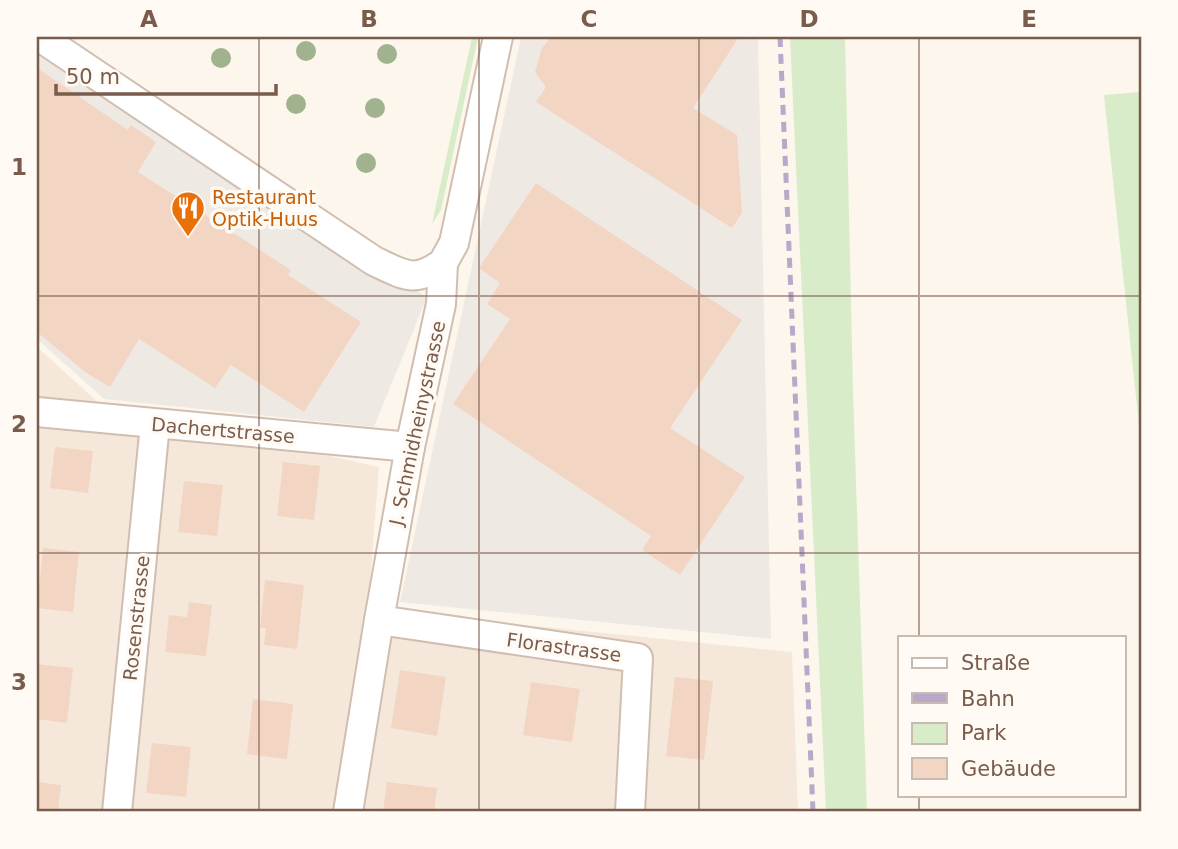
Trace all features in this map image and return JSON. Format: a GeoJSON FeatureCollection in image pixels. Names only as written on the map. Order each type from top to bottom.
{"type":"FeatureCollection","features":[{"type":"Feature","properties":{"kind":"street"},"geometry":{"type":"LineString","coordinates":[[40,37],[374,261],[414,276],[428,273],[443,263]]}},
{"type":"Feature","properties":{"kind":"street","name":"J. Schmidheinystrasse"},"geometry":{"type":"LineString","coordinates":[[348,812],[410,447],[441,304],[443,263],[454,243],[498,37]]}},
{"type":"Feature","properties":{"kind":"street","name":"Dachertstrasse"},"geometry":{"type":"LineString","coordinates":[[37,412],[410,447]]}},
{"type":"Feature","properties":{"kind":"street","name":"Rosenstrasse"},"geometry":{"type":"LineString","coordinates":[[117,812],[155,424]]}},
{"type":"Feature","properties":{"kind":"street","name":"Florastrasse"},"geometry":{"type":"LineString","coordinates":[[379,620],[638,658],[630,812]]}},
{"type":"Feature","properties":{"kind":"shaded area"},"geometry":{"type":"Polygon","coordinates":[[[37,37],[427,297],[374,427],[104,399],[37,339],[37,37]]]}},
{"type":"Feature","properties":{"kind":"shaded area"},"geometry":{"type":"Polygon","coordinates":[[[521,37],[758,37],[771,639],[400,602],[521,37]]]}},
{"type":"Feature","properties":{"kind":"shaded area"},"geometry":{"type":"Polygon","coordinates":[[[37,347],[101,405],[379,467],[368,609],[792,652],[798,812],[37,812],[37,347]]]}},
{"type":"Feature","properties":{"kind":"green space"},"geometry":{"type":"Polygon","coordinates":[[[472,37],[478,37],[441,210],[432,224],[472,37]]]}},
{"type":"Feature","properties":{"kind":"green space"},"geometry":{"type":"Polygon","coordinates":[[[790,37],[845,37],[867,812],[826,812],[790,37]]]}},
{"type":"Feature","properties":{"kind":"green space"},"geometry":{"type":"Polygon","coordinates":[[[1141,92],[1141,444],[1104,95],[1141,92]]]}},
{"type":"Feature","properties":{"kind":"building"},"geometry":{"type":"Polygon","coordinates":[[[551,37],[739,37],[693,108],[737,135],[742,213],[732,228],[536,102],[546,87],[535,72],[542,48],[551,37]]]}},
{"type":"Feature","properties":{"kind":"building"},"geometry":{"type":"Polygon","coordinates":[[[37,68],[128,130],[131,125],[156,142],[138,172],[291,270],[288,275],[361,322],[304,412],[231,365],[215,388],[139,339],[110,387],[85,372],[37,332],[37,68]]]}},
{"type":"Feature","properties":{"kind":"building"},"geometry":{"type":"Polygon","coordinates":[[[536,183],[742,320],[670,428],[745,477],[680,575],[642,550],[651,536],[453,404],[510,319],[487,304],[500,283],[479,268],[536,183]]]}},
{"type":"Feature","properties":{"kind":"building"},"geometry":{"type":"Polygon","coordinates":[[[55,447],[93,451],[88,493],[50,488],[55,447]]]}},
{"type":"Feature","properties":{"kind":"building"},"geometry":{"type":"Polygon","coordinates":[[[283,462],[320,466],[314,520],[277,516],[283,462]]]}},
{"type":"Feature","properties":{"kind":"building"},"geometry":{"type":"Polygon","coordinates":[[[184,481],[223,485],[217,536],[178,532],[184,481]]]}},
{"type":"Feature","properties":{"kind":"building"},"geometry":{"type":"Polygon","coordinates":[[[43,548],[79,552],[73,612],[37,608],[43,548]]]}},
{"type":"Feature","properties":{"kind":"building"},"geometry":{"type":"Polygon","coordinates":[[[265,580],[304,585],[297,649],[264,645],[266,628],[260,628],[265,580]]]}},
{"type":"Feature","properties":{"kind":"building"},"geometry":{"type":"Polygon","coordinates":[[[189,602],[212,605],[206,656],[165,652],[169,615],[187,617],[189,602]]]}},
{"type":"Feature","properties":{"kind":"building"},"geometry":{"type":"Polygon","coordinates":[[[37,664],[73,668],[67,723],[37,719],[37,664]]]}},
{"type":"Feature","properties":{"kind":"building"},"geometry":{"type":"Polygon","coordinates":[[[400,670],[446,677],[437,736],[391,728],[400,670]]]}},
{"type":"Feature","properties":{"kind":"building"},"geometry":{"type":"Polygon","coordinates":[[[675,677],[713,681],[704,760],[666,756],[675,677]]]}},
{"type":"Feature","properties":{"kind":"building"},"geometry":{"type":"Polygon","coordinates":[[[531,682],[580,689],[572,742],[523,735],[531,682]]]}},
{"type":"Feature","properties":{"kind":"building"},"geometry":{"type":"Polygon","coordinates":[[[253,699],[293,704],[287,759],[247,754],[253,699]]]}},
{"type":"Feature","properties":{"kind":"building"},"geometry":{"type":"Polygon","coordinates":[[[152,743],[191,747],[186,797],[146,793],[152,743]]]}},
{"type":"Feature","properties":{"kind":"building"},"geometry":{"type":"Polygon","coordinates":[[[37,782],[61,785],[58,812],[37,812],[37,782]]]}},
{"type":"Feature","properties":{"kind":"building"},"geometry":{"type":"Polygon","coordinates":[[[387,782],[437,788],[434,812],[383,812],[387,782]]]}},
{"type":"Feature","properties":{"kind":"railway"},"geometry":{"type":"LineString","coordinates":[[780,37],[813,812]]}},
{"type":"Feature","properties":{"kind":"place","name":"Restaurant Optik-Huus"},"geometry":{"type":"Point","coordinates":[188,238]}}]}
